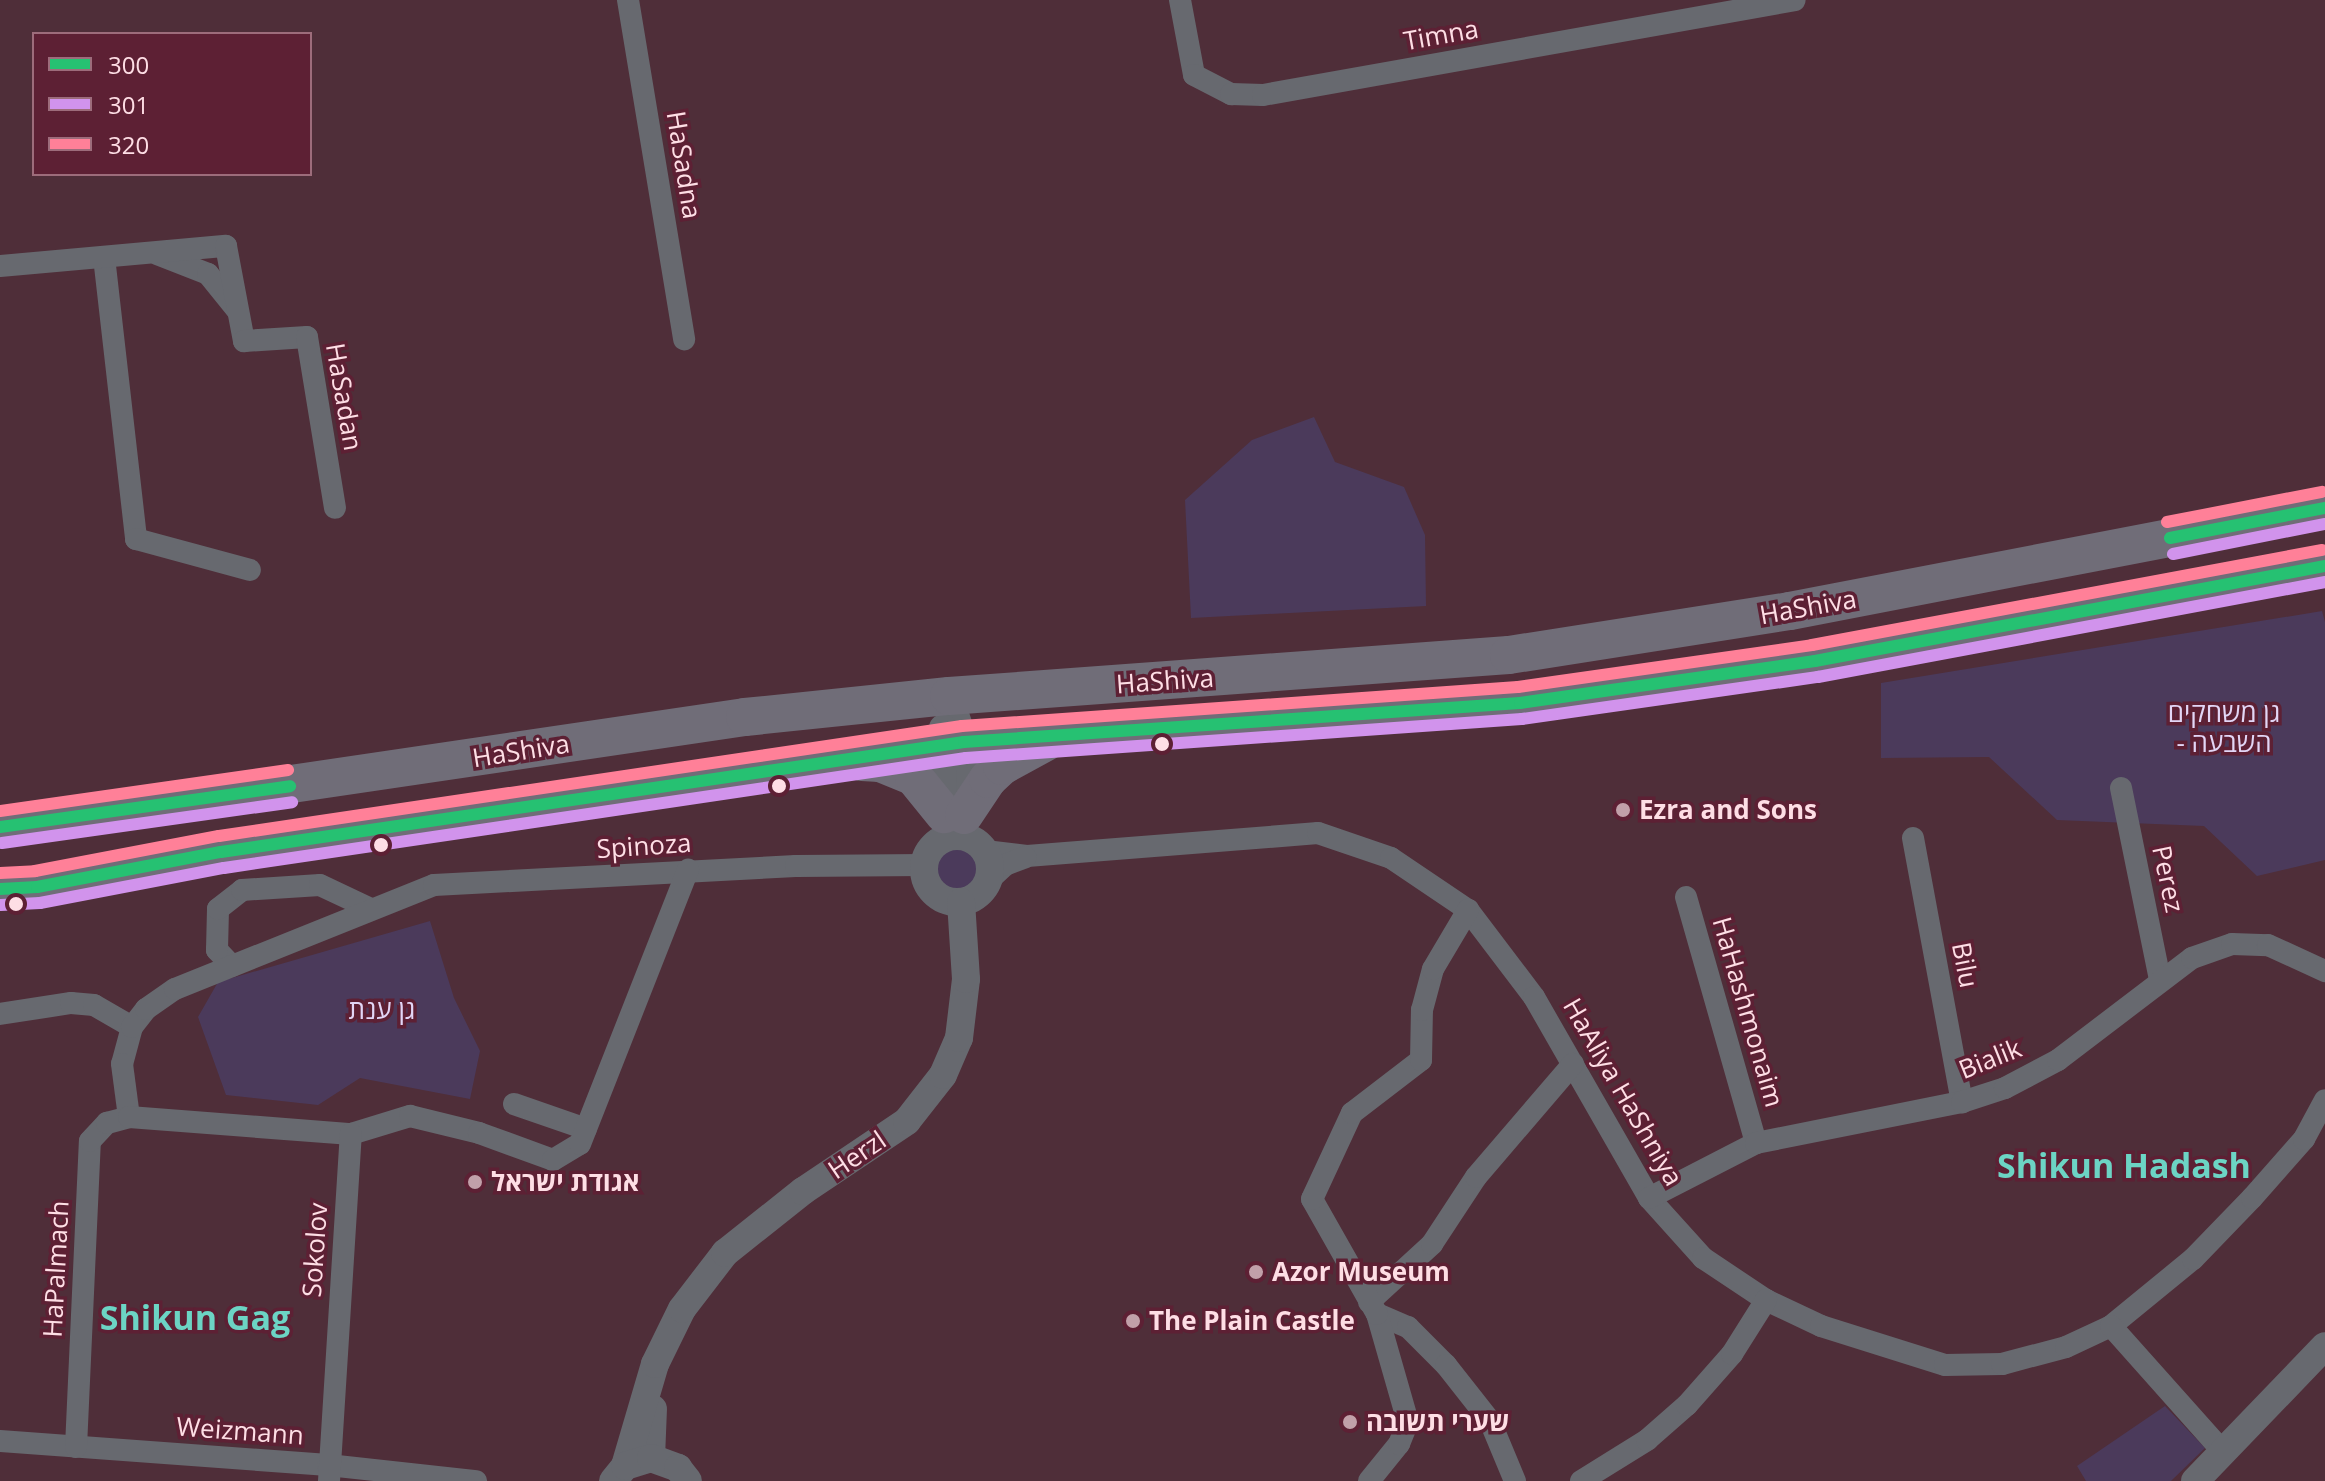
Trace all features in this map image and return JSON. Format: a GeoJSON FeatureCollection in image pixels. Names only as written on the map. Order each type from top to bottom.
{"type":"FeatureCollection","features":[{"type":"Feature","properties":{"kind":"highway","name":"HaShiva"},"geometry":{"type":"LineString","coordinates":[[0,827],[745,717],[949,696],[1509,655],[1790,611],[2325,508]]}},
{"type":"Feature","properties":{"kind":"highway","name":"HaShiva"},"geometry":{"type":"LineString","coordinates":[[0,889],[37,887],[221,852],[952,743],[1082,731],[1520,703],[1815,661],[2325,566]]}},
{"type":"Feature","properties":{"kind":"highway"},"geometry":{"type":"LineString","coordinates":[[804,763],[880,763],[899,769],[926,788],[960,831],[988,779],[1015,756],[1082,731]]}},
{"type":"Feature","properties":{"kind":"street","name":"HaSadna"},"geometry":{"type":"LineString","coordinates":[[628,0],[684,339]]}},
{"type":"Feature","properties":{"kind":"street","name":"Timna"},"geometry":{"type":"LineString","coordinates":[[1180,0],[1194,75],[1231,94],[1263,95],[1795,0]]}},
{"type":"Feature","properties":{"kind":"street","name":"HaSadan"},"geometry":{"type":"LineString","coordinates":[[0,266],[226,246],[244,341],[307,337],[335,508]]}},
{"type":"Feature","properties":{"kind":"street","name":"HaSadan"},"geometry":{"type":"LineString","coordinates":[[152,252],[208,274],[239,312]]}},
{"type":"Feature","properties":{"kind":"street"},"geometry":{"type":"LineString","coordinates":[[104,257],[136,539],[250,570]]}},
{"type":"Feature","properties":{"kind":"street"},"geometry":{"type":"LineString","coordinates":[[949,696],[960,831],[989,861],[987,882],[977,895],[961,902],[941,898],[933,892],[925,875],[931,849],[960,831]]}},
{"type":"Feature","properties":{"kind":"street","name":"Perez"},"geometry":{"type":"LineString","coordinates":[[2121,788],[2160,980]]}},
{"type":"Feature","properties":{"kind":"street","name":"HaAliya HaShniya"},"geometry":{"type":"LineString","coordinates":[[960,831],[1027,856]]}},
{"type":"Feature","properties":{"kind":"street","name":"HaAliya HaShniya"},"geometry":{"type":"LineString","coordinates":[[987,882],[1005,865],[1027,856],[1318,833],[1391,858],[1468,910],[1534,997],[1649,1198],[1703,1258],[1766,1300],[1821,1326],[1945,1365],[2002,1364],[2066,1347],[2111,1326],[2193,1259],[2252,1198],[2304,1139],[2325,1100]]}},
{"type":"Feature","properties":{"kind":"street","name":"Bilu"},"geometry":{"type":"LineString","coordinates":[[1913,838],[1962,1102]]}},
{"type":"Feature","properties":{"kind":"street","name":"Spinoza"},"geometry":{"type":"LineString","coordinates":[[132,1027],[146,1009],[175,989],[434,885],[688,870],[925,865]]}},
{"type":"Feature","properties":{"kind":"street"},"geometry":{"type":"LineString","coordinates":[[0,1014],[83,1004],[109,1011],[132,1027],[122,1064],[129,1117],[351,1134],[410,1116],[479,1133],[553,1160],[580,1144],[688,870]]}},
{"type":"Feature","properties":{"kind":"street"},"geometry":{"type":"LineString","coordinates":[[232,966],[217,950],[218,909],[242,890],[320,885],[371,909]]}},
{"type":"Feature","properties":{"kind":"street","name":"HaHashmonaim"},"geometry":{"type":"LineString","coordinates":[[1686,897],[1756,1143]]}},
{"type":"Feature","properties":{"kind":"street","name":"Herzl"},"geometry":{"type":"LineString","coordinates":[[630,1468],[655,1364],[682,1309],[725,1253],[803,1191],[907,1121],[943,1075],[959,1038],[966,979],[961,902]]}},
{"type":"Feature","properties":{"kind":"street"},"geometry":{"type":"LineString","coordinates":[[1369,1481],[1399,1444],[1408,1422],[1373,1308],[1312,1199],[1352,1113],[1421,1060],[1422,1010],[1433,969],[1468,910]]}},
{"type":"Feature","properties":{"kind":"street","name":"Bialik"},"geometry":{"type":"LineString","coordinates":[[1649,1198],[1756,1143],[1962,1102],[2005,1088],[2058,1060],[2192,958],[2232,944],[2268,945],[2325,971]]}},
{"type":"Feature","properties":{"kind":"street"},"geometry":{"type":"LineString","coordinates":[[1373,1308],[1432,1244],[1476,1177],[1573,1064]]}},
{"type":"Feature","properties":{"kind":"street"},"geometry":{"type":"LineString","coordinates":[[514,1104],[586,1129]]}},
{"type":"Feature","properties":{"kind":"street","name":"HaPalmach"},"geometry":{"type":"LineString","coordinates":[[76,1447],[90,1141],[107,1123],[129,1117]]}},
{"type":"Feature","properties":{"kind":"street","name":"Sokolov"},"geometry":{"type":"LineString","coordinates":[[328,1473],[351,1134]]}},
{"type":"Feature","properties":{"kind":"street"},"geometry":{"type":"LineString","coordinates":[[1581,1481],[1647,1440],[1687,1405],[1732,1354],[1766,1300]]}},
{"type":"Feature","properties":{"kind":"street"},"geometry":{"type":"LineString","coordinates":[[1373,1308],[1408,1327],[1446,1365],[1490,1421],[1515,1481]]}},
{"type":"Feature","properties":{"kind":"street"},"geometry":{"type":"LineString","coordinates":[[2111,1326],[2224,1453]]}},
{"type":"Feature","properties":{"kind":"street"},"geometry":{"type":"LineString","coordinates":[[2195,1481],[2321,1361]]}},
{"type":"Feature","properties":{"kind":"street","name":"Weizmann"},"geometry":{"type":"LineString","coordinates":[[0,1441],[328,1473],[476,1481]]}},
{"type":"Feature","properties":{"kind":"street"},"geometry":{"type":"LineString","coordinates":[[630,1468],[678,1468],[688,1481]]}},
{"type":"Feature","properties":{"kind":"green space"},"geometry":{"type":"Polygon","coordinates":[[[1314,417],[1335,462],[1404,487],[1425,535],[1426,606],[1191,618],[1185,500],[1252,440],[1314,417]]]}},
{"type":"Feature","properties":{"kind":"green space","name":"גן משחקים - השבעה"},"geometry":{"type":"Polygon","coordinates":[[[2322,611],[2325,622],[2325,860],[2257,876],[2204,826],[2057,820],[1989,757],[1881,758],[1881,683],[2322,611]]]}},
{"type":"Feature","properties":{"kind":"green space"},"geometry":{"type":"Polygon","coordinates":[[[958,847],[973,854],[980,869],[973,884],[958,891],[943,884],[936,869],[943,854],[958,847]]]}},
{"type":"Feature","properties":{"kind":"green space","name":"גן ענת"},"geometry":{"type":"Polygon","coordinates":[[[430,921],[454,998],[480,1051],[470,1099],[360,1078],[318,1105],[226,1095],[198,1017],[218,982],[430,921]]]}},
{"type":"Feature","properties":{"kind":"green space"},"geometry":{"type":"Polygon","coordinates":[[[2165,1406],[2205,1448],[2171,1481],[2086,1481],[2077,1466],[2165,1406]]]}},
{"type":"Feature","properties":{"kind":"transit line","name":"320"},"geometry":{"type":"LineString","coordinates":[[2167,522],[2322,492]]}},
{"type":"Feature","properties":{"kind":"transit line","name":"300"},"geometry":{"type":"LineString","coordinates":[[2170,538],[2325,508]]}},
{"type":"Feature","properties":{"kind":"transit line","name":"301"},"geometry":{"type":"LineString","coordinates":[[2173,554],[2325,524]]}},
{"type":"Feature","properties":{"kind":"transit line","name":"320"},"geometry":{"type":"LineString","coordinates":[[0,873],[35,871],[219,836],[962,726],[1518,687],[1812,645],[2322,550]]}},
{"type":"Feature","properties":{"kind":"transit line","name":"300"},"geometry":{"type":"LineString","coordinates":[[0,889],[37,887],[221,852],[964,742],[1520,703],[1815,661],[2325,566]]}},
{"type":"Feature","properties":{"kind":"transit line","name":"301"},"geometry":{"type":"LineString","coordinates":[[1,905],[40,903],[224,868],[966,758],[1522,719],[1818,677],[2325,582]]}},
{"type":"Feature","properties":{"kind":"transit line","name":"320"},"geometry":{"type":"LineString","coordinates":[[0,811],[288,770]]}},
{"type":"Feature","properties":{"kind":"transit line","name":"300"},"geometry":{"type":"LineString","coordinates":[[0,827],[290,786]]}},
{"type":"Feature","properties":{"kind":"transit line","name":"301"},"geometry":{"type":"LineString","coordinates":[[2,843],[292,802]]}},
{"type":"Feature","properties":{"kind":"place","name":"Ezra and Sons"},"geometry":{"type":"Point","coordinates":[1623,810]}},
{"type":"Feature","properties":{"kind":"place","name":"אגודת ישראל"},"geometry":{"type":"Point","coordinates":[475,1182]}},
{"type":"Feature","properties":{"kind":"place","name":"Azor Museum"},"geometry":{"type":"Point","coordinates":[1256,1272]}},
{"type":"Feature","properties":{"kind":"place","name":"The Plain Castle"},"geometry":{"type":"Point","coordinates":[1133,1321]}},
{"type":"Feature","properties":{"kind":"place","name":"שערי תשובה"},"geometry":{"type":"Point","coordinates":[1350,1422]}},
{"type":"Feature","properties":{"kind":"district","name":"Shikun Hadash"},"geometry":{"type":"Point","coordinates":[2124,1166]}},
{"type":"Feature","properties":{"kind":"district","name":"Shikun Gag"},"geometry":{"type":"Point","coordinates":[195,1318]}}]}
